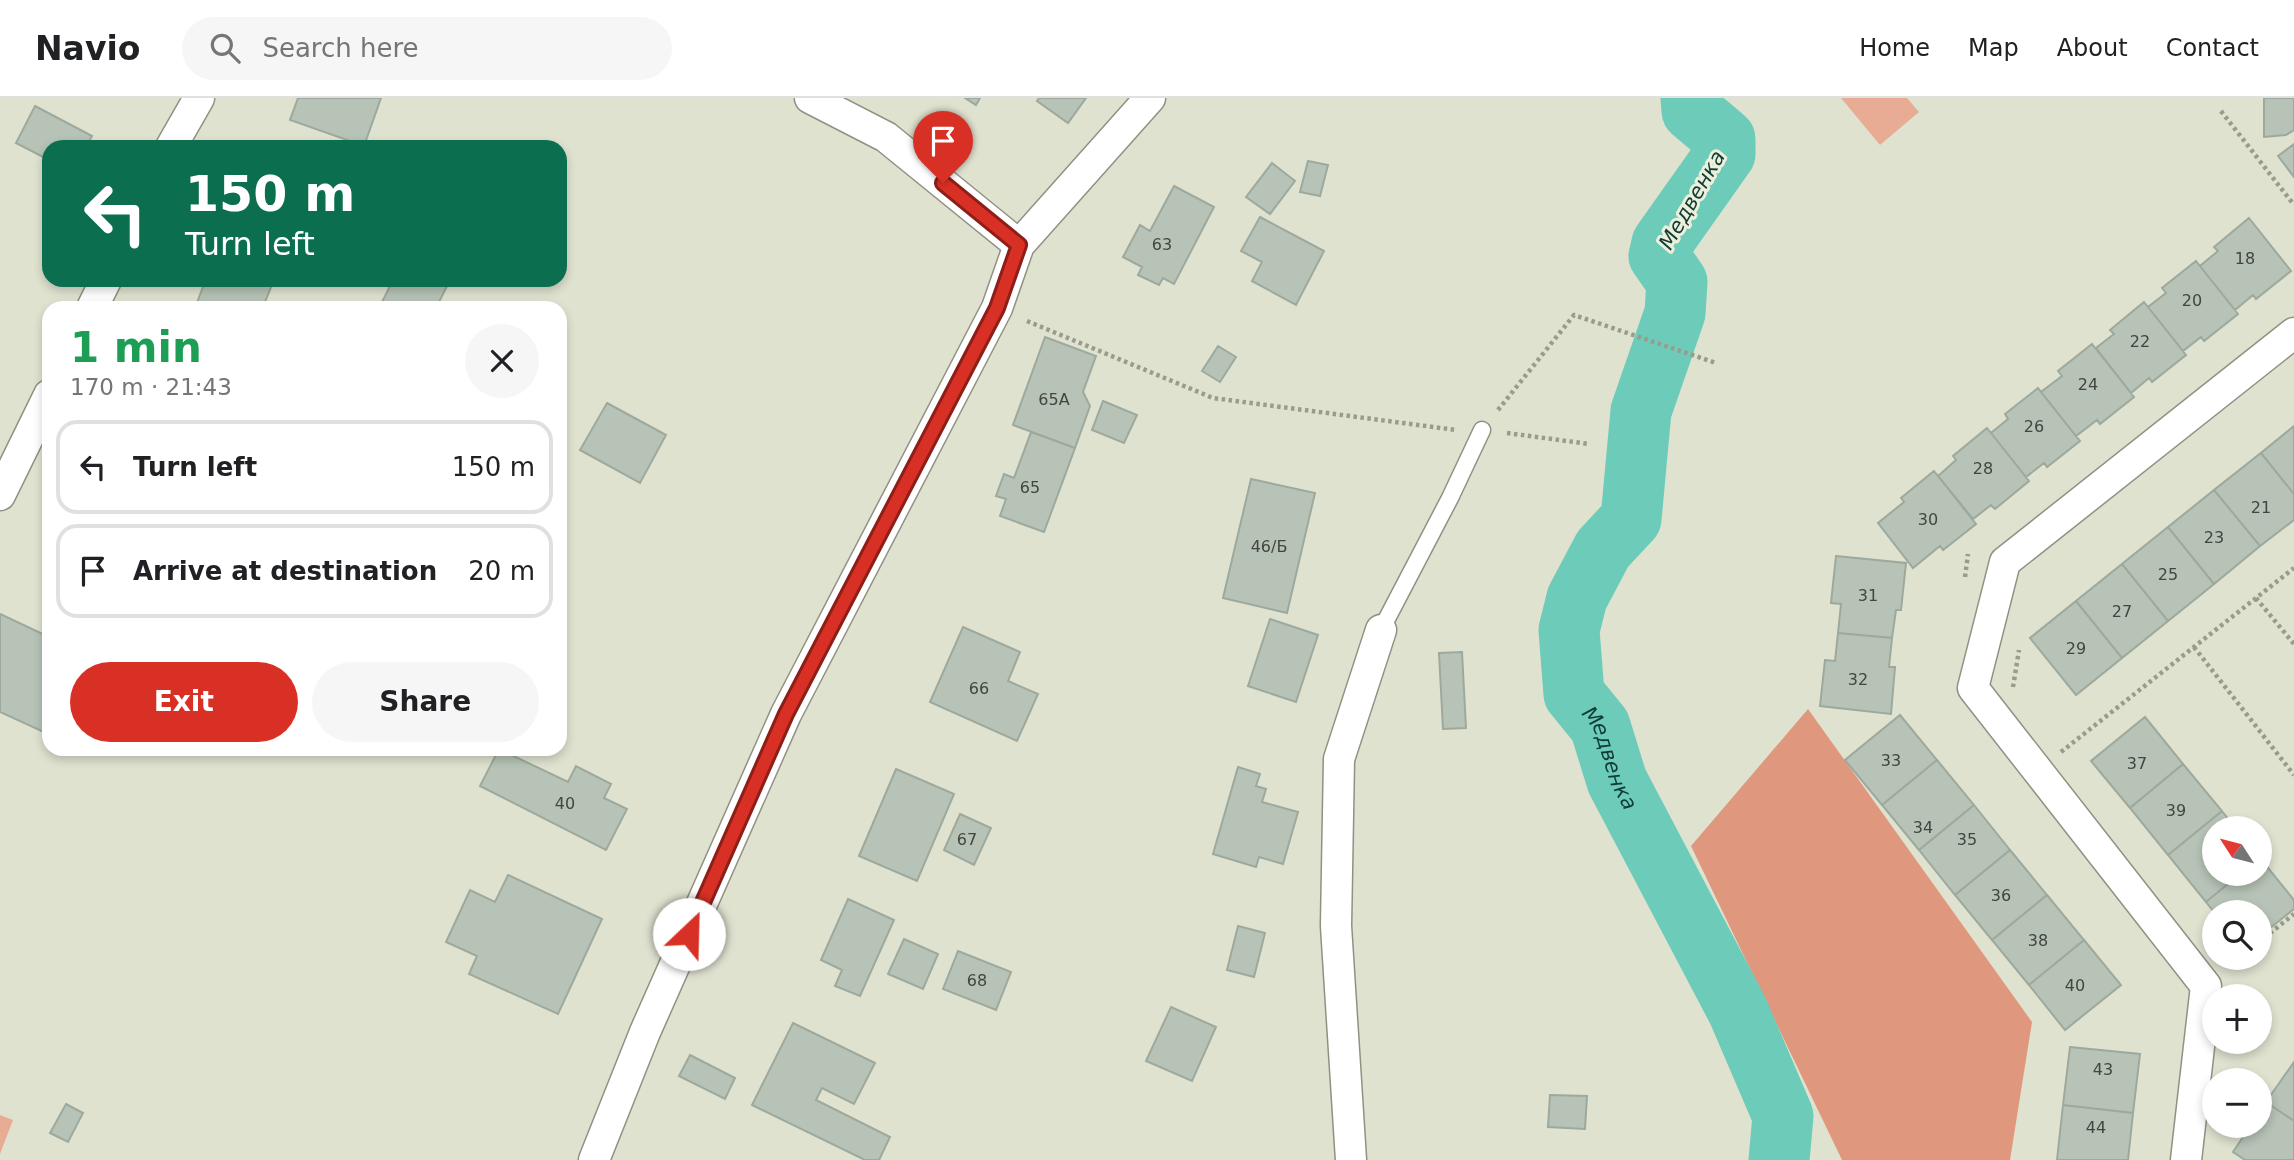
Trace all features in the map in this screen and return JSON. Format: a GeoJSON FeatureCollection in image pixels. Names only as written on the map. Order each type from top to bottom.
{"type":"FeatureCollection","features":[{"type":"Feature","properties":{"kind":"street"},"geometry":{"type":"LineString","coordinates":[[175,140],[199,98]]}},
{"type":"Feature","properties":{"kind":"street"},"geometry":{"type":"LineString","coordinates":[[810,98],[886,137],[1019,245]]}},
{"type":"Feature","properties":{"kind":"street"},"geometry":{"type":"LineString","coordinates":[[594,1160],[645,1032],[786,714],[997,308],[1019,245],[1150,98]]}},
{"type":"Feature","properties":{"kind":"street"},"geometry":{"type":"LineString","coordinates":[[2186,1160],[2206,986],[1973,688],[2005,562],[2294,333]]}},
{"type":"Feature","properties":{"kind":"street"},"geometry":{"type":"LineString","coordinates":[[0,495],[42,410]]}},
{"type":"Feature","properties":{"kind":"street"},"geometry":{"type":"LineString","coordinates":[[1351,1160],[1336,926],[1339,759],[1381,630]]}},
{"type":"Feature","properties":{"kind":"lane"},"geometry":{"type":"LineString","coordinates":[[1381,630],[1482,430]]}},
{"type":"Feature","properties":{"kind":"path"},"geometry":{"type":"LineString","coordinates":[[2221,111],[2294,205]]}},
{"type":"Feature","properties":{"kind":"path"},"geometry":{"type":"LineString","coordinates":[[997,308],[1213,398],[1456,430],[1482,430],[1589,444]]}},
{"type":"Feature","properties":{"kind":"path"},"geometry":{"type":"LineString","coordinates":[[1482,430],[1574,315],[1716,363]]}},
{"type":"Feature","properties":{"kind":"path"},"geometry":{"type":"LineString","coordinates":[[2058,754],[2294,568]]}},
{"type":"Feature","properties":{"kind":"path"},"geometry":{"type":"LineString","coordinates":[[2256,598],[2294,644]]}},
{"type":"Feature","properties":{"kind":"path"},"geometry":{"type":"LineString","coordinates":[[2012,695],[2020,640]]}},
{"type":"Feature","properties":{"kind":"path"},"geometry":{"type":"LineString","coordinates":[[2194,647],[2294,775]]}},
{"type":"Feature","properties":{"kind":"path"},"geometry":{"type":"LineString","coordinates":[[2272,932],[2294,914]]}},
{"type":"Feature","properties":{"kind":"shaded area"},"geometry":{"type":"Polygon","coordinates":[[[1841,98],[1907,98],[1919,112],[1880,145],[1841,98]]]}},
{"type":"Feature","properties":{"kind":"shaded area"},"geometry":{"type":"Polygon","coordinates":[[[1808,709],[2032,1022],[2010,1160],[1842,1160],[1691,846],[1808,709]]]}},
{"type":"Feature","properties":{"kind":"shaded area"},"geometry":{"type":"Polygon","coordinates":[[[0,1115],[13,1120],[0,1154],[0,1115]]]}},
{"type":"Feature","properties":{"kind":"building"},"geometry":{"type":"Polygon","coordinates":[[[298,98],[381,98],[366,140],[347,140],[290,120],[298,98]]]}},
{"type":"Feature","properties":{"kind":"building"},"geometry":{"type":"Polygon","coordinates":[[[965,98],[980,98],[976,105],[965,98]]]}},
{"type":"Feature","properties":{"kind":"building"},"geometry":{"type":"Polygon","coordinates":[[[1039,98],[1086,98],[1068,123],[1037,101],[1039,98]]]}},
{"type":"Feature","properties":{"kind":"building"},"geometry":{"type":"Polygon","coordinates":[[[2264,98],[2294,98],[2294,130],[2286,135],[2264,137],[2264,98]]]}},
{"type":"Feature","properties":{"kind":"building"},"geometry":{"type":"Polygon","coordinates":[[[35,106],[92,136],[90,140],[42,140],[42,156],[16,143],[35,106]]]}},
{"type":"Feature","properties":{"kind":"building"},"geometry":{"type":"Polygon","coordinates":[[[2294,144],[2294,177],[2278,156],[2294,144]]]}},
{"type":"Feature","properties":{"kind":"building"},"geometry":{"type":"Polygon","coordinates":[[[1308,161],[1328,165],[1320,196],[1300,192],[1308,161]]]}},
{"type":"Feature","properties":{"kind":"building"},"geometry":{"type":"Polygon","coordinates":[[[1272,163],[1295,181],[1270,214],[1246,197],[1272,163]]]}},
{"type":"Feature","properties":{"kind":"building"},"geometry":{"type":"Polygon","coordinates":[[[1174,186],[1214,207],[1174,284],[1163,278],[1159,285],[1138,275],[1142,267],[1123,257],[1140,225],[1150,231],[1174,186]]]}},
{"type":"Feature","properties":{"kind":"building"},"geometry":{"type":"Polygon","coordinates":[[[1260,217],[1324,251],[1296,305],[1252,281],[1262,262],[1241,251],[1260,217]]]}},
{"type":"Feature","properties":{"kind":"building"},"geometry":{"type":"Polygon","coordinates":[[[2249,218],[2291,271],[2256,299],[2253,295],[2235,310],[2200,266],[2218,251],[2214,247],[2249,218]]]}},
{"type":"Feature","properties":{"kind":"building"},"geometry":{"type":"Polygon","coordinates":[[[2196,261],[2238,314],[2204,341],[2201,337],[2183,351],[2148,307],[2166,293],[2162,288],[2196,261]]]}},
{"type":"Feature","properties":{"kind":"building"},"geometry":{"type":"Polygon","coordinates":[[[203,287],[271,287],[265,301],[198,301],[203,287]]]}},
{"type":"Feature","properties":{"kind":"building"},"geometry":{"type":"Polygon","coordinates":[[[390,287],[446,287],[440,301],[382,301],[390,287]]]}},
{"type":"Feature","properties":{"kind":"building"},"geometry":{"type":"Polygon","coordinates":[[[2144,302],[2186,355],[2152,382],[2149,378],[2131,393],[2096,348],[2114,334],[2110,330],[2144,302]]]}},
{"type":"Feature","properties":{"kind":"building"},"geometry":{"type":"Polygon","coordinates":[[[1045,337],[1096,356],[1083,392],[1090,406],[1075,448],[1013,425],[1045,337]]]}},
{"type":"Feature","properties":{"kind":"building"},"geometry":{"type":"Polygon","coordinates":[[[2092,344],[2134,397],[2100,424],[2097,420],[2076,436],[2041,392],[2062,376],[2058,371],[2092,344]]]}},
{"type":"Feature","properties":{"kind":"building"},"geometry":{"type":"Polygon","coordinates":[[[1218,346],[1236,357],[1220,382],[1202,371],[1218,346]]]}},
{"type":"Feature","properties":{"kind":"building"},"geometry":{"type":"Polygon","coordinates":[[[2038,388],[2080,441],[2047,467],[2044,463],[2026,477],[1991,433],[2008,419],[2005,414],[2038,388]]]}},
{"type":"Feature","properties":{"kind":"building"},"geometry":{"type":"Polygon","coordinates":[[[1103,401],[1137,415],[1124,443],[1092,430],[1103,401]]]}},
{"type":"Feature","properties":{"kind":"building"},"geometry":{"type":"Polygon","coordinates":[[[607,403],[666,435],[640,483],[580,450],[607,403]]]}},
{"type":"Feature","properties":{"kind":"building"},"geometry":{"type":"Polygon","coordinates":[[[2294,426],[2294,494],[2261,453],[2294,426]]]}},
{"type":"Feature","properties":{"kind":"building"},"geometry":{"type":"Polygon","coordinates":[[[1987,428],[2029,481],[1995,509],[1991,505],[1973,519],[1938,476],[1956,460],[1953,456],[1987,428]]]}},
{"type":"Feature","properties":{"kind":"building"},"geometry":{"type":"Polygon","coordinates":[[[1031,432],[1075,448],[1044,532],[1000,516],[1006,499],[996,496],[1004,474],[1014,478],[1031,432]]]}},
{"type":"Feature","properties":{"kind":"building"},"geometry":{"type":"Polygon","coordinates":[[[2261,453],[2294,494],[2294,520],[2260,546],[2214,490],[2261,453]]]}},
{"type":"Feature","properties":{"kind":"building"},"geometry":{"type":"Polygon","coordinates":[[[1934,471],[1976,524],[1943,550],[1940,546],[1913,568],[1878,523],[1904,502],[1901,498],[1934,471]]]}},
{"type":"Feature","properties":{"kind":"building"},"geometry":{"type":"Polygon","coordinates":[[[1251,479],[1315,493],[1287,613],[1223,598],[1251,479]]]}},
{"type":"Feature","properties":{"kind":"building"},"geometry":{"type":"Polygon","coordinates":[[[2214,490],[2260,546],[2214,584],[2168,527],[2214,490]]]}},
{"type":"Feature","properties":{"kind":"building"},"geometry":{"type":"Polygon","coordinates":[[[2168,527],[2214,584],[2168,621],[2122,564],[2168,527]]]}},
{"type":"Feature","properties":{"kind":"building"},"geometry":{"type":"Polygon","coordinates":[[[1836,556],[1906,563],[1901,610],[1896,610],[1892,638],[1838,633],[1841,604],[1831,603],[1836,556]]]}},
{"type":"Feature","properties":{"kind":"building"},"geometry":{"type":"Polygon","coordinates":[[[2122,564],[2168,621],[2122,658],[2076,601],[2122,564]]]}},
{"type":"Feature","properties":{"kind":"building"},"geometry":{"type":"Polygon","coordinates":[[[2076,601],[2122,658],[2076,695],[2030,638],[2076,601]]]}},
{"type":"Feature","properties":{"kind":"building"},"geometry":{"type":"Polygon","coordinates":[[[0,614],[42,634],[42,731],[0,712],[0,614]]]}},
{"type":"Feature","properties":{"kind":"building"},"geometry":{"type":"Polygon","coordinates":[[[1270,619],[1318,635],[1296,702],[1248,686],[1270,619]]]}},
{"type":"Feature","properties":{"kind":"building"},"geometry":{"type":"Polygon","coordinates":[[[963,627],[1020,652],[1008,681],[1038,694],[1017,741],[930,702],[963,627]]]}},
{"type":"Feature","properties":{"kind":"building"},"geometry":{"type":"Polygon","coordinates":[[[1838,633],[1892,638],[1889,667],[1895,667],[1891,714],[1820,706],[1825,660],[1835,661],[1838,633]]]}},
{"type":"Feature","properties":{"kind":"building"},"geometry":{"type":"Polygon","coordinates":[[[1462,652],[1466,728],[1443,729],[1439,653],[1462,652]]]}},
{"type":"Feature","properties":{"kind":"building"},"geometry":{"type":"Polygon","coordinates":[[[1900,715],[1937,760],[1882,805],[1845,760],[1900,715]]]}},
{"type":"Feature","properties":{"kind":"building"},"geometry":{"type":"Polygon","coordinates":[[[2145,717],[2183,764],[2130,808],[2091,761],[2145,717]]]}},
{"type":"Feature","properties":{"kind":"building"},"geometry":{"type":"Polygon","coordinates":[[[495,756],[514,756],[568,782],[576,766],[611,784],[604,798],[627,809],[606,850],[480,786],[495,756]]]}},
{"type":"Feature","properties":{"kind":"building"},"geometry":{"type":"Polygon","coordinates":[[[1937,760],[1974,805],[1919,850],[1882,805],[1937,760]]]}},
{"type":"Feature","properties":{"kind":"building"},"geometry":{"type":"Polygon","coordinates":[[[2183,764],[2222,811],[2216,816],[2202,816],[2202,827],[2168,855],[2130,808],[2183,764]]]}},
{"type":"Feature","properties":{"kind":"building"},"geometry":{"type":"Polygon","coordinates":[[[1238,767],[1260,774],[1256,786],[1266,789],[1262,802],[1298,812],[1283,864],[1259,857],[1256,867],[1213,854],[1238,767]]]}},
{"type":"Feature","properties":{"kind":"building"},"geometry":{"type":"Polygon","coordinates":[[[896,769],[954,794],[917,881],[859,856],[896,769]]]}},
{"type":"Feature","properties":{"kind":"building"},"geometry":{"type":"Polygon","coordinates":[[[1974,805],[2010,850],[1955,895],[1919,850],[1974,805]]]}},
{"type":"Feature","properties":{"kind":"building"},"geometry":{"type":"Polygon","coordinates":[[[960,814],[991,828],[974,865],[944,850],[960,814]]]}},
{"type":"Feature","properties":{"kind":"building"},"geometry":{"type":"Polygon","coordinates":[[[2202,827],[2202,886],[2225,886],[2208,900],[2204,900],[2168,855],[2202,827]]]}},
{"type":"Feature","properties":{"kind":"building"},"geometry":{"type":"Polygon","coordinates":[[[2010,850],[2047,895],[1992,940],[1955,895],[2010,850]]]}},
{"type":"Feature","properties":{"kind":"building"},"geometry":{"type":"Polygon","coordinates":[[[2272,873],[2294,900],[2294,909],[2272,927],[2272,900],[2208,900],[2225,886],[2272,886],[2272,873]]]}},
{"type":"Feature","properties":{"kind":"building"},"geometry":{"type":"Polygon","coordinates":[[[508,875],[602,919],[558,1014],[469,974],[477,956],[446,942],[470,890],[495,902],[508,875]]]}},
{"type":"Feature","properties":{"kind":"building"},"geometry":{"type":"Polygon","coordinates":[[[2047,895],[2084,940],[2029,985],[1992,940],[2047,895]]]}},
{"type":"Feature","properties":{"kind":"building"},"geometry":{"type":"Polygon","coordinates":[[[848,899],[894,920],[860,996],[835,986],[842,970],[821,960],[848,899]]]}},
{"type":"Feature","properties":{"kind":"building"},"geometry":{"type":"Polygon","coordinates":[[[1238,926],[1265,933],[1254,977],[1227,970],[1238,926]]]}},
{"type":"Feature","properties":{"kind":"building"},"geometry":{"type":"Polygon","coordinates":[[[904,939],[938,954],[923,989],[888,974],[904,939]]]}},
{"type":"Feature","properties":{"kind":"building"},"geometry":{"type":"Polygon","coordinates":[[[2084,940],[2121,985],[2065,1030],[2029,985],[2084,940]]]}},
{"type":"Feature","properties":{"kind":"building"},"geometry":{"type":"Polygon","coordinates":[[[958,951],[1011,972],[996,1010],[943,989],[958,951]]]}},
{"type":"Feature","properties":{"kind":"building"},"geometry":{"type":"Polygon","coordinates":[[[1171,1007],[1216,1027],[1192,1081],[1146,1061],[1171,1007]]]}},
{"type":"Feature","properties":{"kind":"building"},"geometry":{"type":"Polygon","coordinates":[[[793,1023],[875,1063],[854,1104],[822,1088],[816,1100],[890,1137],[879,1160],[865,1160],[752,1105],[793,1023]]]}},
{"type":"Feature","properties":{"kind":"building"},"geometry":{"type":"Polygon","coordinates":[[[2070,1047],[2140,1054],[2133,1113],[2063,1105],[2070,1047]]]}},
{"type":"Feature","properties":{"kind":"building"},"geometry":{"type":"Polygon","coordinates":[[[690,1055],[735,1078],[725,1099],[679,1076],[690,1055]]]}},
{"type":"Feature","properties":{"kind":"building"},"geometry":{"type":"Polygon","coordinates":[[[2294,1062],[2294,1121],[2272,1106],[2272,1093],[2294,1062]]]}},
{"type":"Feature","properties":{"kind":"building"},"geometry":{"type":"Polygon","coordinates":[[[1550,1095],[1587,1096],[1585,1129],[1548,1127],[1550,1095]]]}},
{"type":"Feature","properties":{"kind":"building"},"geometry":{"type":"Polygon","coordinates":[[[66,1104],[83,1113],[68,1142],[50,1133],[66,1104]]]}},
{"type":"Feature","properties":{"kind":"building"},"geometry":{"type":"Polygon","coordinates":[[[2063,1105],[2133,1113],[2128,1160],[2057,1160],[2063,1105]]]}},
{"type":"Feature","properties":{"kind":"building"},"geometry":{"type":"Polygon","coordinates":[[[2272,1106],[2294,1121],[2294,1160],[2245,1160],[2233,1152],[2242,1138],[2272,1138],[2272,1106]]]}},
{"type":"Feature","properties":{"kind":"waterway","name":"Медвенка"},"geometry":{"type":"LineString","coordinates":[[1691,98],[1692,111],[1725,139],[1725,154],[1662,243],[1659,256],[1677,282],[1675,313],[1641,411],[1631,519],[1603,549],[1577,598],[1569,630],[1574,694],[1600,726],[1617,781],[1738,1011],[1783,1116],[1779,1160]]}},
{"type":"Feature","properties":{"kind":"route"},"geometry":{"type":"LineString","coordinates":[[689,934],[786,714],[997,308],[1019,245],[943,183]]}}]}
